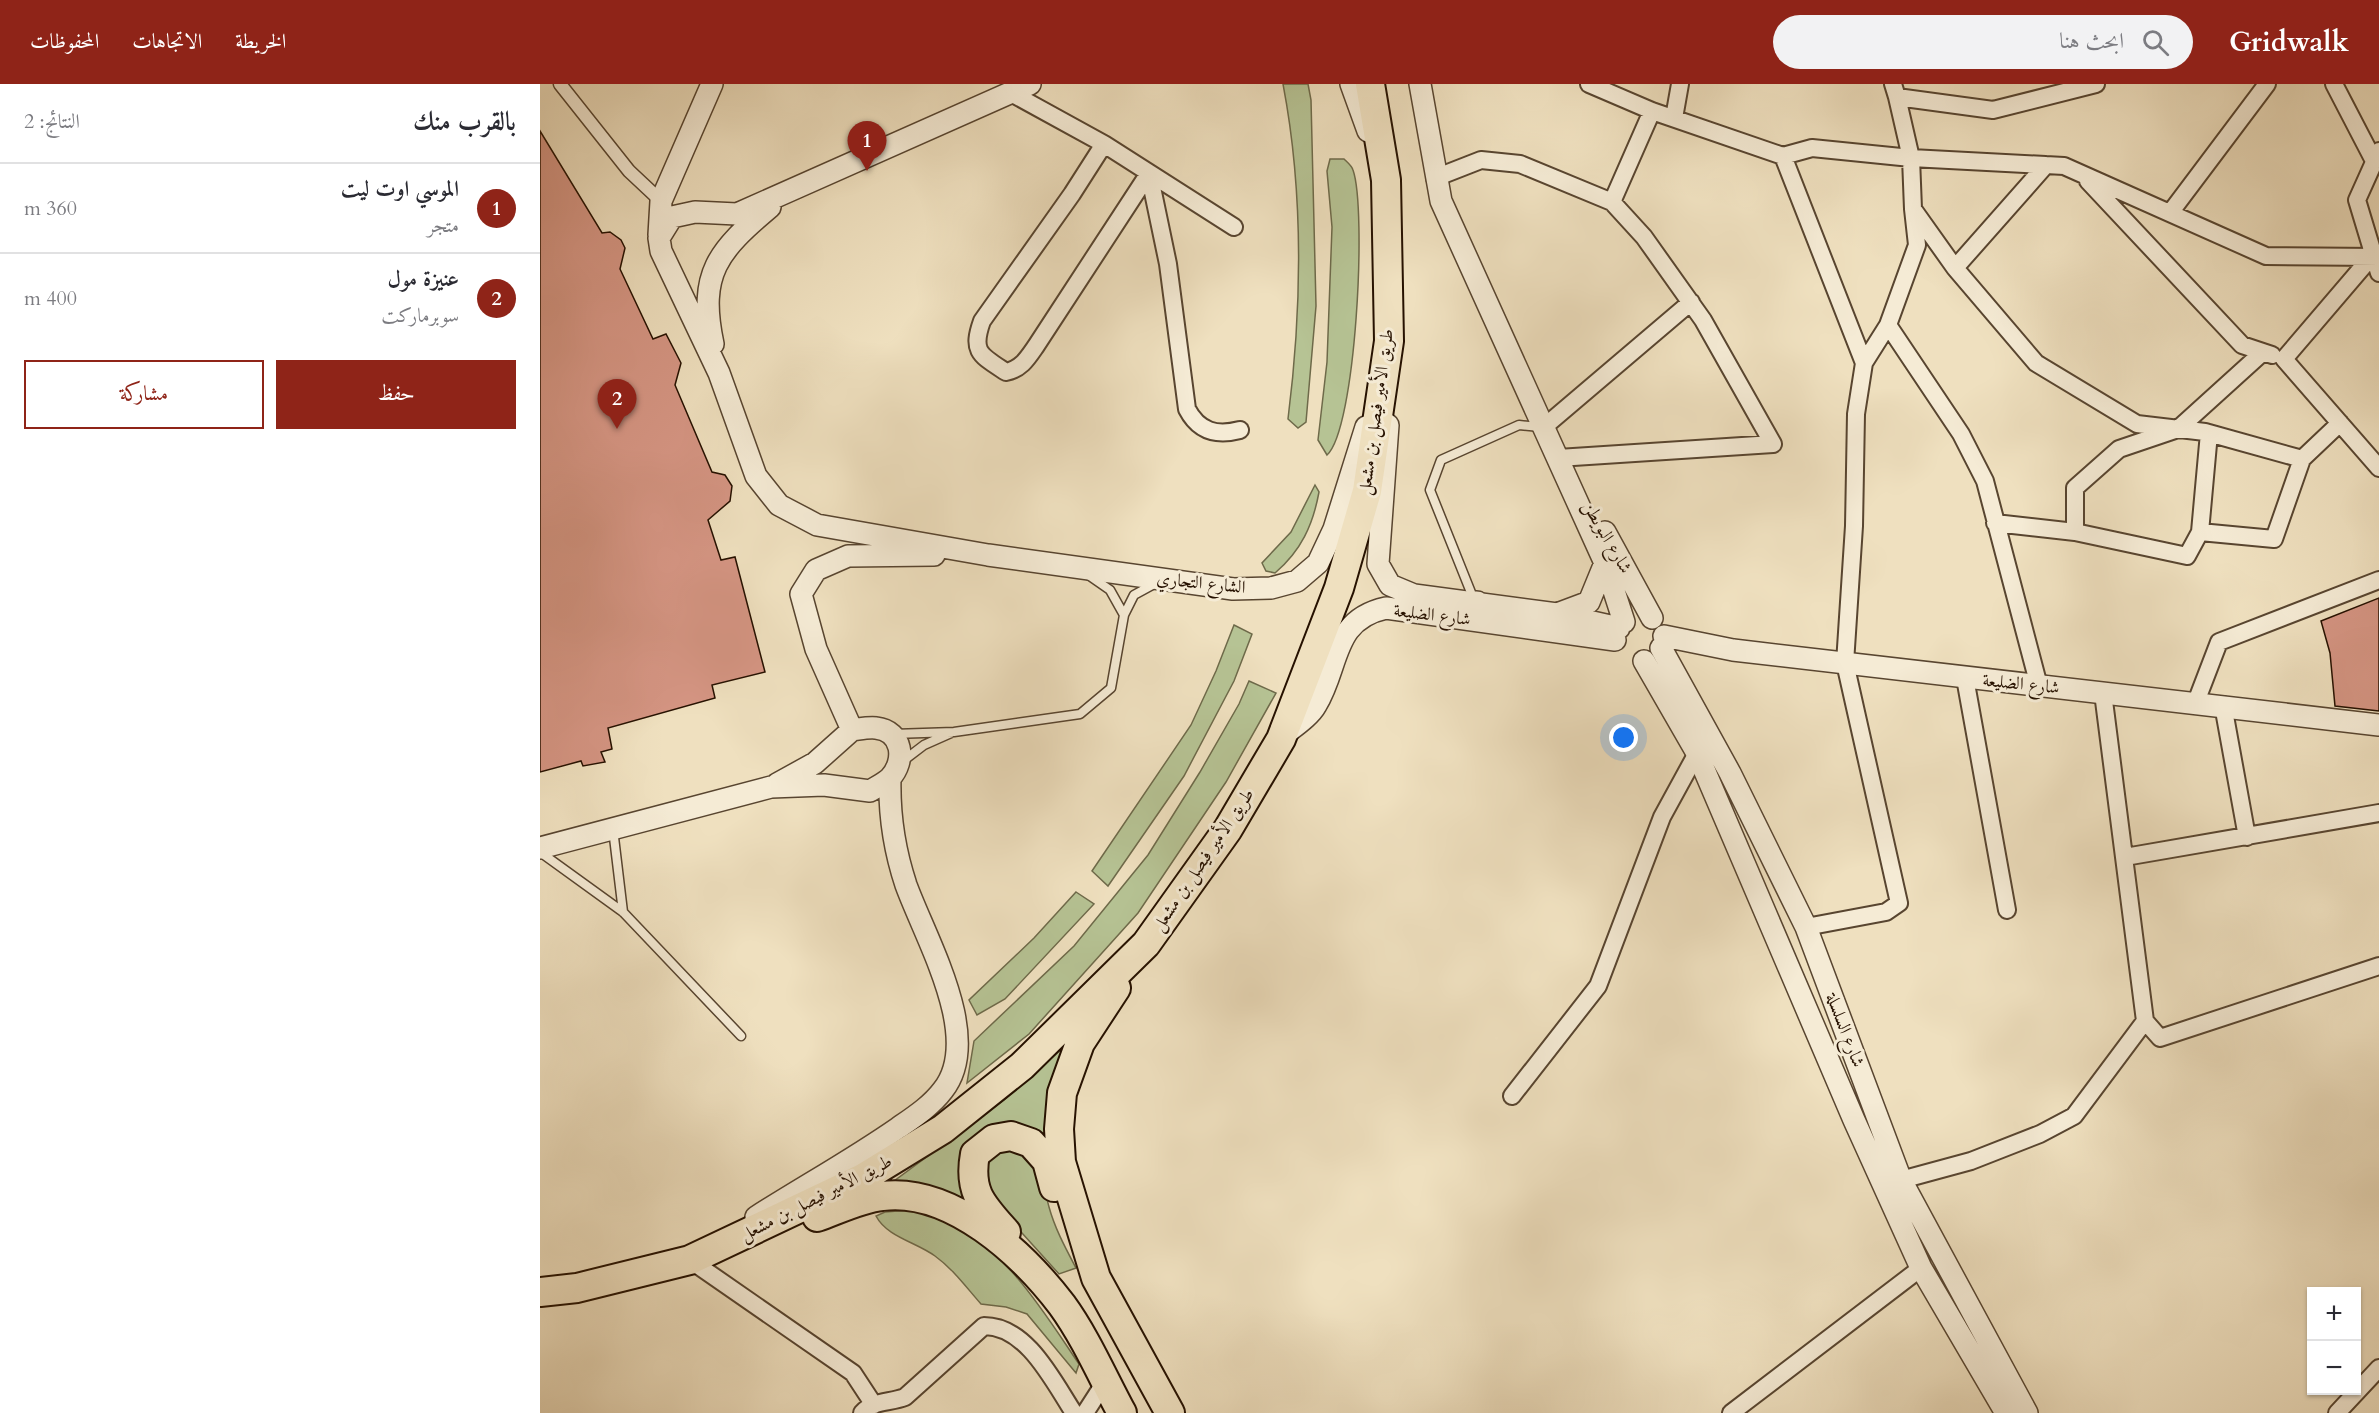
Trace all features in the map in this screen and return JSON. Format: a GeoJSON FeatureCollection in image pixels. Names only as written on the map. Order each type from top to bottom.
{"type":"FeatureCollection","features":[{"type":"Feature","properties":{"kind":"highway","name":"طريق الأمير فيصل بن مشعل"},"geometry":{"type":"LineString","coordinates":[[540,1292],[577,1288],[690,1260],[863,1178],[943,1129],[1022,1066],[1146,944],[1228,829],[1281,739],[1339,588],[1367,492],[1389,341],[1386,180],[1370,84]]}},
{"type":"Feature","properties":{"kind":"highway"},"geometry":{"type":"LineString","coordinates":[[1096,1278],[1061,1162],[1059,1130],[1062,1093],[1080,1043],[1146,944]]}},
{"type":"Feature","properties":{"kind":"highway"},"geometry":{"type":"LineString","coordinates":[[1122,1413],[1039,1269],[976,1194],[971,1174],[975,1154],[994,1139],[1011,1136],[1031,1143],[1047,1161],[1065,1225],[1170,1413]]}},
{"type":"Feature","properties":{"kind":"highway"},"geometry":{"type":"LineString","coordinates":[[690,1260],[882,1196],[912,1197],[941,1204],[977,1223],[1017,1254],[1062,1306]]}},
{"type":"Feature","properties":{"kind":"street"},"geometry":{"type":"LineString","coordinates":[[560,84],[630,171],[662,201]]}},
{"type":"Feature","properties":{"kind":"street"},"geometry":{"type":"LineString","coordinates":[[712,84],[662,201],[658,238],[661,250],[719,373],[756,476],[779,505],[817,525],[988,555]]}},
{"type":"Feature","properties":{"kind":"street"},"geometry":{"type":"LineString","coordinates":[[1352,84],[1386,180]]}},
{"type":"Feature","properties":{"kind":"street"},"geometry":{"type":"LineString","coordinates":[[1420,84],[1435,178],[1441,201],[1605,563],[1626,657],[1644,661],[1655,656],[1662,642],[1658,623],[1652,618],[1638,615],[1620,630]]}},
{"type":"Feature","properties":{"kind":"street"},"geometry":{"type":"LineString","coordinates":[[1589,84],[1652,111],[1783,156],[1812,148],[1911,158],[2064,166],[2266,256],[2376,256]]}},
{"type":"Feature","properties":{"kind":"street"},"geometry":{"type":"LineString","coordinates":[[1674,118],[1680,84]]}},
{"type":"Feature","properties":{"kind":"street"},"geometry":{"type":"LineString","coordinates":[[1806,927],[1886,912],[1899,903],[1845,663],[1854,526],[1856,414],[1864,363],[1888,326],[1917,245],[1911,158],[1895,91],[1993,110],[2096,84]]}},
{"type":"Feature","properties":{"kind":"street"},"geometry":{"type":"LineString","coordinates":[[2170,213],[2268,84]]}},
{"type":"Feature","properties":{"kind":"street"},"geometry":{"type":"LineString","coordinates":[[2334,84],[2377,156],[2357,200],[2376,256],[2379,273]]}},
{"type":"Feature","properties":{"kind":"street"},"geometry":{"type":"LineString","coordinates":[[658,238],[672,218],[695,212],[737,214],[1021,89],[1234,227]]}},
{"type":"Feature","properties":{"kind":"street"},"geometry":{"type":"LineString","coordinates":[[1612,202],[1652,111]]}},
{"type":"Feature","properties":{"kind":"street"},"geometry":{"type":"LineString","coordinates":[[1104,144],[1072,194],[982,321],[976,338],[977,349],[985,358],[1006,372],[1015,370],[1024,363],[1149,173]]}},
{"type":"Feature","properties":{"kind":"street"},"geometry":{"type":"LineString","coordinates":[[1783,156],[1864,363]]}},
{"type":"Feature","properties":{"kind":"street"},"geometry":{"type":"LineString","coordinates":[[1435,178],[1481,160],[1520,164],[1612,202],[1644,237],[1691,302],[1773,444],[1558,458]]}},
{"type":"Feature","properties":{"kind":"street"},"geometry":{"type":"LineString","coordinates":[[1955,268],[2046,165]]}},
{"type":"Feature","properties":{"kind":"street"},"geometry":{"type":"LineString","coordinates":[[1149,173],[1168,264],[1187,409],[1193,420],[1213,434],[1223,435],[1240,430]]}},
{"type":"Feature","properties":{"kind":"street"},"geometry":{"type":"LineString","coordinates":[[2082,174],[2242,345],[2284,359],[2378,463]]}},
{"type":"Feature","properties":{"kind":"street"},"geometry":{"type":"LineString","coordinates":[[719,373],[709,323],[707,291],[716,266],[739,233],[789,191]]}},
{"type":"Feature","properties":{"kind":"street"},"geometry":{"type":"LineString","coordinates":[[1913,209],[1955,268],[2036,363],[2137,424],[2209,433],[2302,459]]}},
{"type":"Feature","properties":{"kind":"street"},"geometry":{"type":"LineString","coordinates":[[2284,359],[2376,256]]}},
{"type":"Feature","properties":{"kind":"street"},"geometry":{"type":"LineString","coordinates":[[1544,428],[1691,302]]}},
{"type":"Feature","properties":{"kind":"street"},"geometry":{"type":"LineString","coordinates":[[1888,326],[1961,434],[1985,481],[2039,686]]}},
{"type":"Feature","properties":{"kind":"street"},"geometry":{"type":"LineString","coordinates":[[1389,341],[1386,479],[1378,564],[1390,585],[1414,595],[1547,613],[1620,630]]}},
{"type":"Feature","properties":{"kind":"street","name":"الشارع التجاري"},"geometry":{"type":"LineString","coordinates":[[988,555],[1233,589],[1270,588],[1297,581],[1318,562],[1334,529],[1360,448],[1389,341]]}},
{"type":"Feature","properties":{"kind":"street"},"geometry":{"type":"LineString","coordinates":[[2075,532],[2075,488],[2118,449],[2178,429],[2263,352]]}},
{"type":"Feature","properties":{"kind":"street"},"geometry":{"type":"LineString","coordinates":[[2200,532],[2274,539],[2302,459],[2340,423]]}},
{"type":"Feature","properties":{"kind":"street"},"geometry":{"type":"LineString","coordinates":[[1995,523],[2075,532],[2187,556],[2200,532],[2209,433]]}},
{"type":"Feature","properties":{"kind":"street","name":"شارع البويطن"},"geometry":{"type":"LineString","coordinates":[[1558,458],[1595,515],[1652,618]]}},
{"type":"Feature","properties":{"kind":"street"},"geometry":{"type":"LineString","coordinates":[[852,729],[816,649],[801,594],[816,570],[848,556],[988,555]]}},
{"type":"Feature","properties":{"kind":"street"},"geometry":{"type":"LineString","coordinates":[[1547,613],[1588,602],[1605,563]]}},
{"type":"Feature","properties":{"kind":"street"},"geometry":{"type":"LineString","coordinates":[[2196,702],[2219,642],[2379,580]]}},
{"type":"Feature","properties":{"kind":"street","name":"شارع الضليعة"},"geometry":{"type":"LineString","coordinates":[[1281,739],[1316,706],[1333,660],[1350,628],[1366,613],[1386,608],[1620,630]]}},
{"type":"Feature","properties":{"kind":"street","name":"شارع الضليعة"},"geometry":{"type":"LineString","coordinates":[[1662,642],[1965,678],[2223,705],[2379,725]]}},
{"type":"Feature","properties":{"kind":"street","name":"شارع السلسلة"},"geometry":{"type":"LineString","coordinates":[[1662,642],[1806,927],[1901,1180],[2027,1413]]}},
{"type":"Feature","properties":{"kind":"street","name":"شارع السلسلة"},"geometry":{"type":"LineString","coordinates":[[1644,661],[1697,753],[1854,1120],[1922,1268],[2006,1413]]}},
{"type":"Feature","properties":{"kind":"street"},"geometry":{"type":"LineString","coordinates":[[1965,678],[2007,910]]}},
{"type":"Feature","properties":{"kind":"street"},"geometry":{"type":"LineString","coordinates":[[2103,693],[2126,857],[2145,1021],[2160,1038],[2379,966]]}},
{"type":"Feature","properties":{"kind":"street"},"geometry":{"type":"LineString","coordinates":[[2223,705],[2247,837]]}},
{"type":"Feature","properties":{"kind":"street"},"geometry":{"type":"LineString","coordinates":[[771,787],[815,763],[852,729],[877,728],[893,734],[901,753],[895,771],[889,817],[906,883],[957,1017],[959,1048],[955,1072],[936,1097],[895,1130],[690,1260],[853,1373],[868,1409],[905,1397],[984,1326],[1001,1326],[1020,1340],[1046,1371],[1074,1413]]}},
{"type":"Feature","properties":{"kind":"street"},"geometry":{"type":"LineString","coordinates":[[1512,1096],[1598,986],[1662,817],[1697,753]]}},
{"type":"Feature","properties":{"kind":"street"},"geometry":{"type":"LineString","coordinates":[[540,850],[771,787],[824,785],[870,791],[895,771]]}},
{"type":"Feature","properties":{"kind":"street"},"geometry":{"type":"LineString","coordinates":[[2126,857],[2379,813]]}},
{"type":"Feature","properties":{"kind":"street"},"geometry":{"type":"LineString","coordinates":[[1901,1180],[1971,1161],[2040,1134],[2074,1116],[2145,1021]]}},
{"type":"Feature","properties":{"kind":"street"},"geometry":{"type":"LineString","coordinates":[[1731,1413],[1922,1268]]}},
{"type":"Feature","properties":{"kind":"street"},"geometry":{"type":"LineString","coordinates":[[2337,1413],[2379,1368]]}},
{"type":"Feature","properties":{"kind":"street"},"geometry":{"type":"LineString","coordinates":[[1085,1413],[1105,1382]]}},
{"type":"Feature","properties":{"kind":"lane"},"geometry":{"type":"LineString","coordinates":[[1544,428],[1519,425],[1441,460],[1430,490],[1472,595],[1524,604],[1547,613]]}},
{"type":"Feature","properties":{"kind":"lane"},"geometry":{"type":"LineString","coordinates":[[1077,568],[1110,590],[1124,615]]}},
{"type":"Feature","properties":{"kind":"lane"},"geometry":{"type":"LineString","coordinates":[[893,734],[927,731],[954,732],[1080,714],[1111,688],[1124,615],[1134,595],[1163,580]]}},
{"type":"Feature","properties":{"kind":"lane"},"geometry":{"type":"LineString","coordinates":[[895,771],[924,745],[954,732]]}},
{"type":"Feature","properties":{"kind":"lane"},"geometry":{"type":"LineString","coordinates":[[613,829],[623,912]]}},
{"type":"Feature","properties":{"kind":"lane"},"geometry":{"type":"LineString","coordinates":[[540,850],[623,912],[741,1036]]}},
{"type":"Feature","properties":{"kind":"green space"},"geometry":{"type":"Polygon","coordinates":[[[1283,84],[1308,84],[1311,100],[1316,306],[1306,422],[1298,428],[1288,419],[1296,335],[1299,251],[1295,167],[1283,84]]]}},
{"type":"Feature","properties":{"kind":"green space"},"geometry":{"type":"Polygon","coordinates":[[[1330,159],[1344,159],[1353,170],[1357,193],[1359,271],[1352,364],[1345,405],[1337,437],[1327,455],[1318,440],[1327,362],[1332,227],[1327,171],[1330,159]]]}},
{"type":"Feature","properties":{"kind":"green space"},"geometry":{"type":"Polygon","coordinates":[[[1315,485],[1319,492],[1313,515],[1299,546],[1275,573],[1266,571],[1262,563],[1291,532],[1315,485]]]}},
{"type":"Feature","properties":{"kind":"green space"},"geometry":{"type":"Polygon","coordinates":[[[1234,625],[1252,634],[1234,681],[1184,776],[1108,886],[1092,871],[1191,725],[1234,625]]]}},
{"type":"Feature","properties":{"kind":"green space"},"geometry":{"type":"Polygon","coordinates":[[[1249,681],[1276,693],[1226,782],[1138,913],[1029,1034],[967,1083],[974,1041],[1074,946],[1148,855],[1200,772],[1239,704],[1249,681]]]}},
{"type":"Feature","properties":{"kind":"green space"},"geometry":{"type":"Polygon","coordinates":[[[1076,892],[1094,904],[1005,999],[977,1015],[969,1000],[1034,938],[1076,892]]]}},
{"type":"Feature","properties":{"kind":"green space"},"geometry":{"type":"Polygon","coordinates":[[[1066,1045],[1046,1147],[988,1128],[970,1144],[966,1163],[975,1208],[890,1184],[1004,1100],[1066,1045]]]}},
{"type":"Feature","properties":{"kind":"green space"},"geometry":{"type":"Polygon","coordinates":[[[1011,1147],[1032,1153],[1054,1223],[1076,1268],[1059,1274],[986,1193],[984,1167],[1000,1151],[1011,1147]]]}},
{"type":"Feature","properties":{"kind":"green space"},"geometry":{"type":"Polygon","coordinates":[[[911,1210],[943,1219],[968,1233],[1006,1265],[1037,1303],[1079,1364],[1076,1373],[1027,1314],[1006,1307],[981,1304],[942,1261],[894,1234],[876,1216],[885,1212],[911,1210]]]}},
{"type":"Feature","properties":{"kind":"building"},"geometry":{"type":"Polygon","coordinates":[[[540,131],[602,233],[610,232],[621,240],[625,248],[620,269],[653,339],[666,334],[681,363],[675,385],[712,472],[725,475],[732,486],[730,501],[708,520],[721,560],[735,557],[765,672],[712,685],[715,698],[608,728],[612,749],[601,752],[605,762],[583,766],[581,761],[540,772],[540,131]]]}},
{"type":"Feature","properties":{"kind":"building"},"geometry":{"type":"Polygon","coordinates":[[[2379,598],[2379,711],[2335,706],[2330,653],[2321,621],[2379,598]]]}},
{"type":"Feature","properties":{"kind":"place","name":"الموسي اوت ليت"},"geometry":{"type":"Point","coordinates":[867,171]}},
{"type":"Feature","properties":{"kind":"place","name":"عنيزة مول"},"geometry":{"type":"Point","coordinates":[617,429]}}]}
